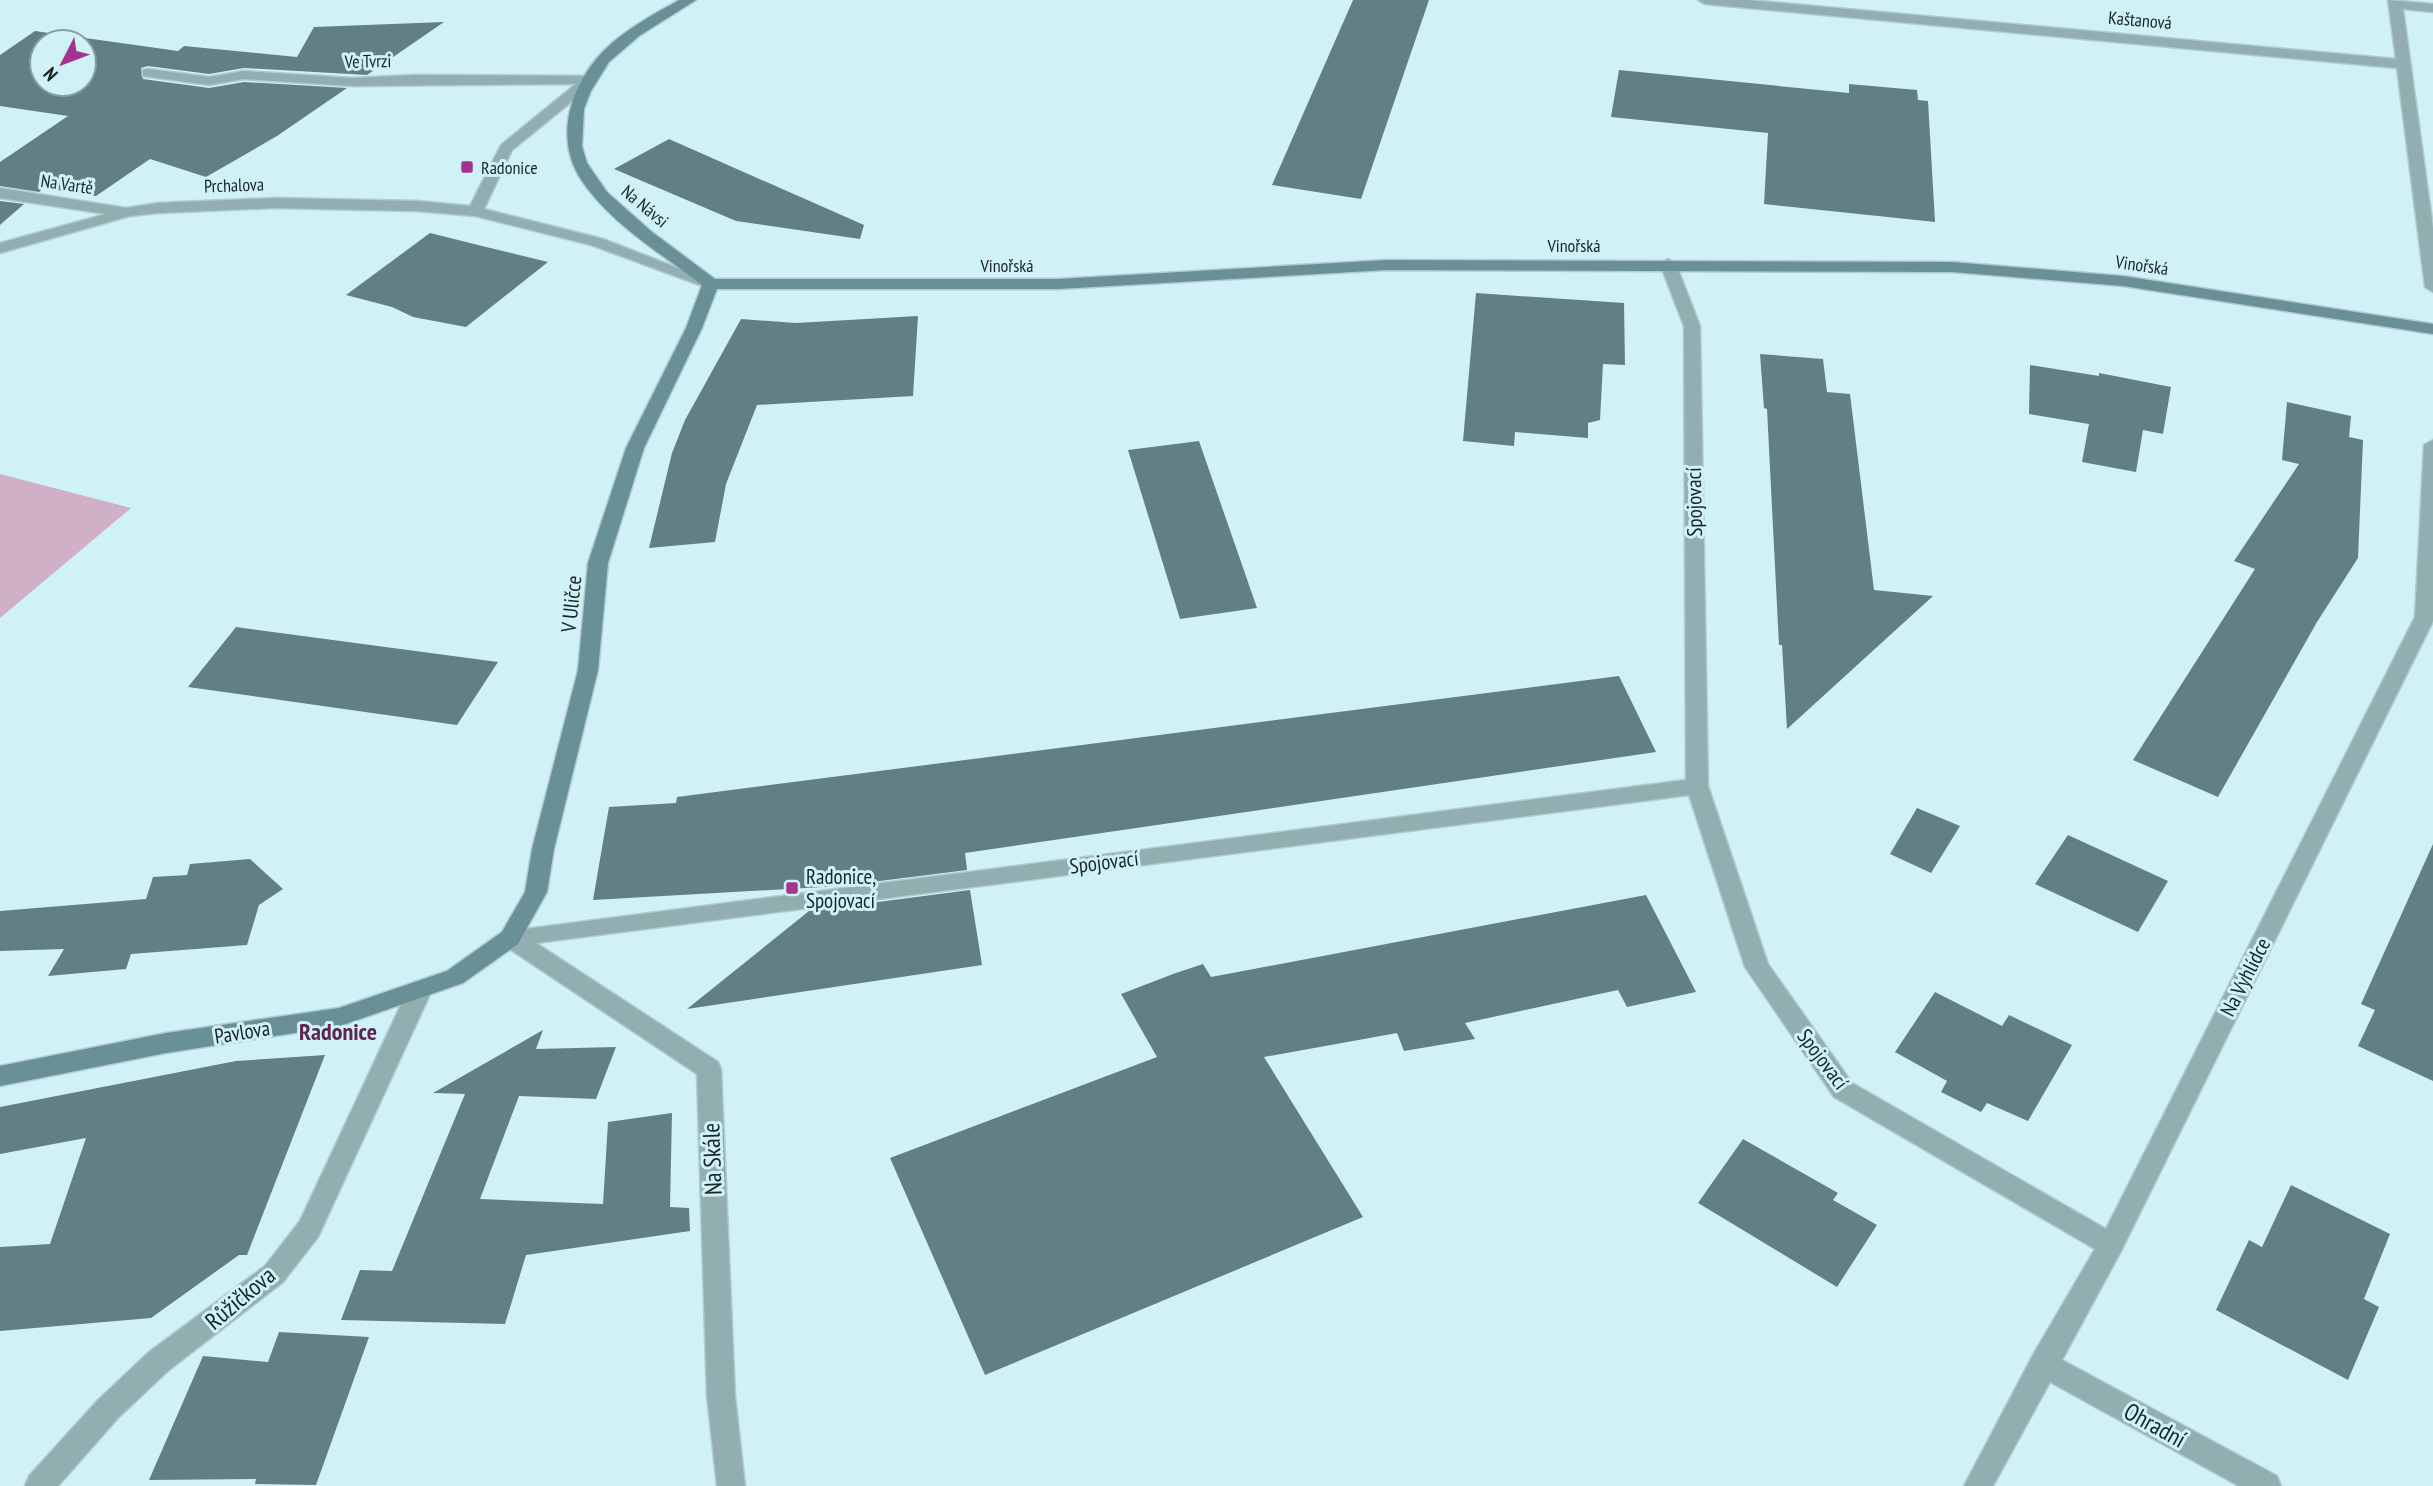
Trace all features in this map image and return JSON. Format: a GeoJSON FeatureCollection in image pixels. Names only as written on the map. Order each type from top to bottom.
{"type":"FeatureCollection","features":[{"type":"Feature","properties":{"kind":"street","name":"Na Návsi"},"geometry":{"type":"LineString","coordinates":[[689,0],[616,47],[591,79],[573,123],[575,149],[587,177],[608,201],[711,284]]}},
{"type":"Feature","properties":{"kind":"street","name":"Kaštanová"},"geometry":{"type":"LineString","coordinates":[[1705,0],[2404,64]]}},
{"type":"Feature","properties":{"kind":"street"},"geometry":{"type":"LineString","coordinates":[[2433,8],[2396,2],[2433,287]]}},
{"type":"Feature","properties":{"kind":"street","name":"Ve Tvrzi"},"geometry":{"type":"LineString","coordinates":[[148,73],[209,81],[244,75],[353,82],[415,79],[520,82],[591,79]]}},
{"type":"Feature","properties":{"kind":"street"},"geometry":{"type":"LineString","coordinates":[[475,211],[506,148],[591,79]]}},
{"type":"Feature","properties":{"kind":"street","name":"Na Vartě"},"geometry":{"type":"LineString","coordinates":[[0,193],[129,212]]}},
{"type":"Feature","properties":{"kind":"street","name":"Prchalova"},"geometry":{"type":"LineString","coordinates":[[0,248],[129,212],[158,208],[276,203],[417,206],[475,211]]}},
{"type":"Feature","properties":{"kind":"street","name":"Na Návsi"},"geometry":{"type":"LineString","coordinates":[[475,211],[597,242],[711,284]]}},
{"type":"Feature","properties":{"kind":"street","name":"Spojovací"},"geometry":{"type":"LineString","coordinates":[[1668,264],[1692,326],[1697,786],[1757,967],[1843,1090],[2111,1245]]}},
{"type":"Feature","properties":{"kind":"street","name":"Vinořská"},"geometry":{"type":"LineString","coordinates":[[711,284],[1058,284],[1387,265],[1952,267],[2123,281],[2433,329]]}},
{"type":"Feature","properties":{"kind":"street","name":"V Uličce"},"geometry":{"type":"LineString","coordinates":[[510,938],[536,892],[543,849],[588,670],[598,563],[635,448],[711,284]]}},
{"type":"Feature","properties":{"kind":"street","name":"Na Vyhlídce"},"geometry":{"type":"LineString","coordinates":[[1978,1486],[2111,1245],[2425,617],[2433,445]]}},
{"type":"Feature","properties":{"kind":"street","name":"Spojovací"},"geometry":{"type":"LineString","coordinates":[[510,938],[1697,786]]}},
{"type":"Feature","properties":{"kind":"street","name":"Pavlova"},"geometry":{"type":"LineString","coordinates":[[0,1076],[166,1043],[340,1017],[419,992],[455,977],[510,938]]}},
{"type":"Feature","properties":{"kind":"street","name":"Na Skále"},"geometry":{"type":"LineString","coordinates":[[510,938],[709,1069],[721,1395],[731,1486]]}},
{"type":"Feature","properties":{"kind":"street","name":"Růžičkova"},"geometry":{"type":"LineString","coordinates":[[39,1486],[108,1409],[159,1361],[274,1274],[302,1238],[419,992]]}},
{"type":"Feature","properties":{"kind":"street","name":"Ohradní"},"geometry":{"type":"LineString","coordinates":[[2043,1364],[2267,1486]]}},
{"type":"Feature","properties":{"kind":"shaded area"},"geometry":{"type":"Polygon","coordinates":[[[0,474],[131,508],[0,618],[0,474]]]}},
{"type":"Feature","properties":{"kind":"building"},"geometry":{"type":"Polygon","coordinates":[[[1353,0],[1429,0],[1361,199],[1272,185],[1353,0]]]}},
{"type":"Feature","properties":{"kind":"building"},"geometry":{"type":"Polygon","coordinates":[[[444,22],[367,75],[244,68],[209,74],[148,66],[141,68],[143,79],[209,88],[244,82],[347,88],[277,136],[206,177],[150,159],[96,196],[44,188],[39,192],[0,186],[0,162],[68,116],[0,106],[0,55],[28,36],[28,98],[98,98],[98,40],[178,51],[184,46],[297,57],[314,27],[444,22]]]}},
{"type":"Feature","properties":{"kind":"building"},"geometry":{"type":"Polygon","coordinates":[[[1619,70],[1849,93],[1849,84],[1917,90],[1918,100],[1928,101],[1935,222],[1764,204],[1768,133],[1611,117],[1619,70]]]}},
{"type":"Feature","properties":{"kind":"building"},"geometry":{"type":"Polygon","coordinates":[[[669,139],[864,225],[860,239],[736,221],[614,169],[669,139]]]}},
{"type":"Feature","properties":{"kind":"building"},"geometry":{"type":"Polygon","coordinates":[[[0,201],[24,204],[0,225],[0,201]]]}},
{"type":"Feature","properties":{"kind":"building"},"geometry":{"type":"Polygon","coordinates":[[[430,233],[548,262],[466,327],[413,317],[392,307],[346,295],[430,233]]]}},
{"type":"Feature","properties":{"kind":"building"},"geometry":{"type":"Polygon","coordinates":[[[1476,293],[1624,303],[1625,365],[1603,364],[1600,420],[1588,423],[1588,438],[1515,432],[1514,446],[1463,441],[1476,293]]]}},
{"type":"Feature","properties":{"kind":"building"},"geometry":{"type":"Polygon","coordinates":[[[918,316],[913,396],[757,405],[726,484],[715,542],[649,548],[672,453],[685,420],[741,319],[796,323],[918,316]]]}},
{"type":"Feature","properties":{"kind":"building"},"geometry":{"type":"Polygon","coordinates":[[[1760,354],[1823,359],[1827,392],[1850,394],[1874,590],[1933,596],[1787,729],[1782,645],[1779,645],[1767,409],[1764,408],[1760,354]]]}},
{"type":"Feature","properties":{"kind":"building"},"geometry":{"type":"Polygon","coordinates":[[[2030,365],[2099,376],[2099,373],[2171,387],[2163,434],[2143,430],[2136,472],[2082,462],[2089,424],[2029,414],[2030,365]]]}},
{"type":"Feature","properties":{"kind":"building"},"geometry":{"type":"Polygon","coordinates":[[[2287,402],[2351,416],[2349,437],[2363,440],[2358,558],[2317,622],[2218,797],[2133,760],[2255,569],[2234,561],[2299,464],[2282,460],[2287,402]]]}},
{"type":"Feature","properties":{"kind":"building"},"geometry":{"type":"Polygon","coordinates":[[[1199,441],[1257,608],[1180,619],[1128,450],[1199,441]]]}},
{"type":"Feature","properties":{"kind":"building"},"geometry":{"type":"Polygon","coordinates":[[[236,627],[498,662],[457,725],[188,687],[236,627]]]}},
{"type":"Feature","properties":{"kind":"building"},"geometry":{"type":"Polygon","coordinates":[[[1619,676],[1656,752],[965,853],[967,870],[840,886],[593,900],[609,807],[676,803],[677,797],[1619,676]]]}},
{"type":"Feature","properties":{"kind":"building"},"geometry":{"type":"Polygon","coordinates":[[[1917,808],[1960,826],[1931,873],[1890,854],[1917,808]]]}},
{"type":"Feature","properties":{"kind":"building"},"geometry":{"type":"Polygon","coordinates":[[[2068,835],[2168,881],[2138,932],[2035,884],[2068,835]]]}},
{"type":"Feature","properties":{"kind":"building"},"geometry":{"type":"Polygon","coordinates":[[[2433,844],[2433,1081],[2358,1046],[2375,1010],[2361,1004],[2433,844]]]}},
{"type":"Feature","properties":{"kind":"building"},"geometry":{"type":"Polygon","coordinates":[[[250,859],[283,889],[259,905],[247,945],[131,954],[126,969],[48,976],[64,949],[0,951],[0,911],[146,899],[153,877],[187,875],[190,864],[250,859]]]}},
{"type":"Feature","properties":{"kind":"building"},"geometry":{"type":"Polygon","coordinates":[[[970,890],[982,965],[687,1009],[809,911],[970,890]]]}},
{"type":"Feature","properties":{"kind":"building"},"geometry":{"type":"Polygon","coordinates":[[[1646,895],[1696,992],[1627,1007],[1618,990],[1465,1023],[1475,1039],[1404,1051],[1397,1033],[1264,1057],[1363,1217],[985,1375],[890,1158],[1157,1057],[1121,994],[1173,974],[1203,964],[1211,977],[1646,895]]]}},
{"type":"Feature","properties":{"kind":"building"},"geometry":{"type":"Polygon","coordinates":[[[1935,992],[2002,1026],[2009,1015],[2072,1045],[2028,1121],[1987,1103],[1981,1112],[1941,1092],[1947,1081],[1895,1052],[1935,992]]]}},
{"type":"Feature","properties":{"kind":"building"},"geometry":{"type":"Polygon","coordinates":[[[543,1030],[536,1049],[616,1047],[596,1099],[519,1096],[480,1199],[603,1204],[608,1122],[672,1113],[670,1207],[689,1208],[690,1231],[526,1255],[505,1324],[341,1320],[360,1270],[392,1271],[465,1094],[433,1093],[543,1030]]]}},
{"type":"Feature","properties":{"kind":"building"},"geometry":{"type":"Polygon","coordinates":[[[325,1055],[247,1255],[239,1255],[151,1318],[0,1331],[0,1247],[50,1244],[86,1138],[0,1154],[0,1107],[236,1061],[325,1055]]]}},
{"type":"Feature","properties":{"kind":"building"},"geometry":{"type":"Polygon","coordinates":[[[1743,1139],[1838,1193],[1833,1200],[1877,1225],[1837,1287],[1698,1203],[1743,1139]]]}},
{"type":"Feature","properties":{"kind":"building"},"geometry":{"type":"Polygon","coordinates":[[[2291,1185],[2390,1234],[2364,1299],[2379,1307],[2348,1380],[2216,1310],[2249,1240],[2262,1247],[2291,1185]]]}},
{"type":"Feature","properties":{"kind":"building"},"geometry":{"type":"Polygon","coordinates":[[[279,1332],[369,1337],[316,1485],[255,1484],[256,1479],[149,1480],[203,1356],[268,1362],[279,1332]]]}},
{"type":"Feature","properties":{"kind":"place","name":"Radonice"},"geometry":{"type":"Point","coordinates":[467,167]}},
{"type":"Feature","properties":{"kind":"place","name":"Radonice, Spojovací"},"geometry":{"type":"Point","coordinates":[792,888]}},
{"type":"Feature","properties":{"kind":"district","name":"Radonice"},"geometry":{"type":"Point","coordinates":[338,1031]}}]}
